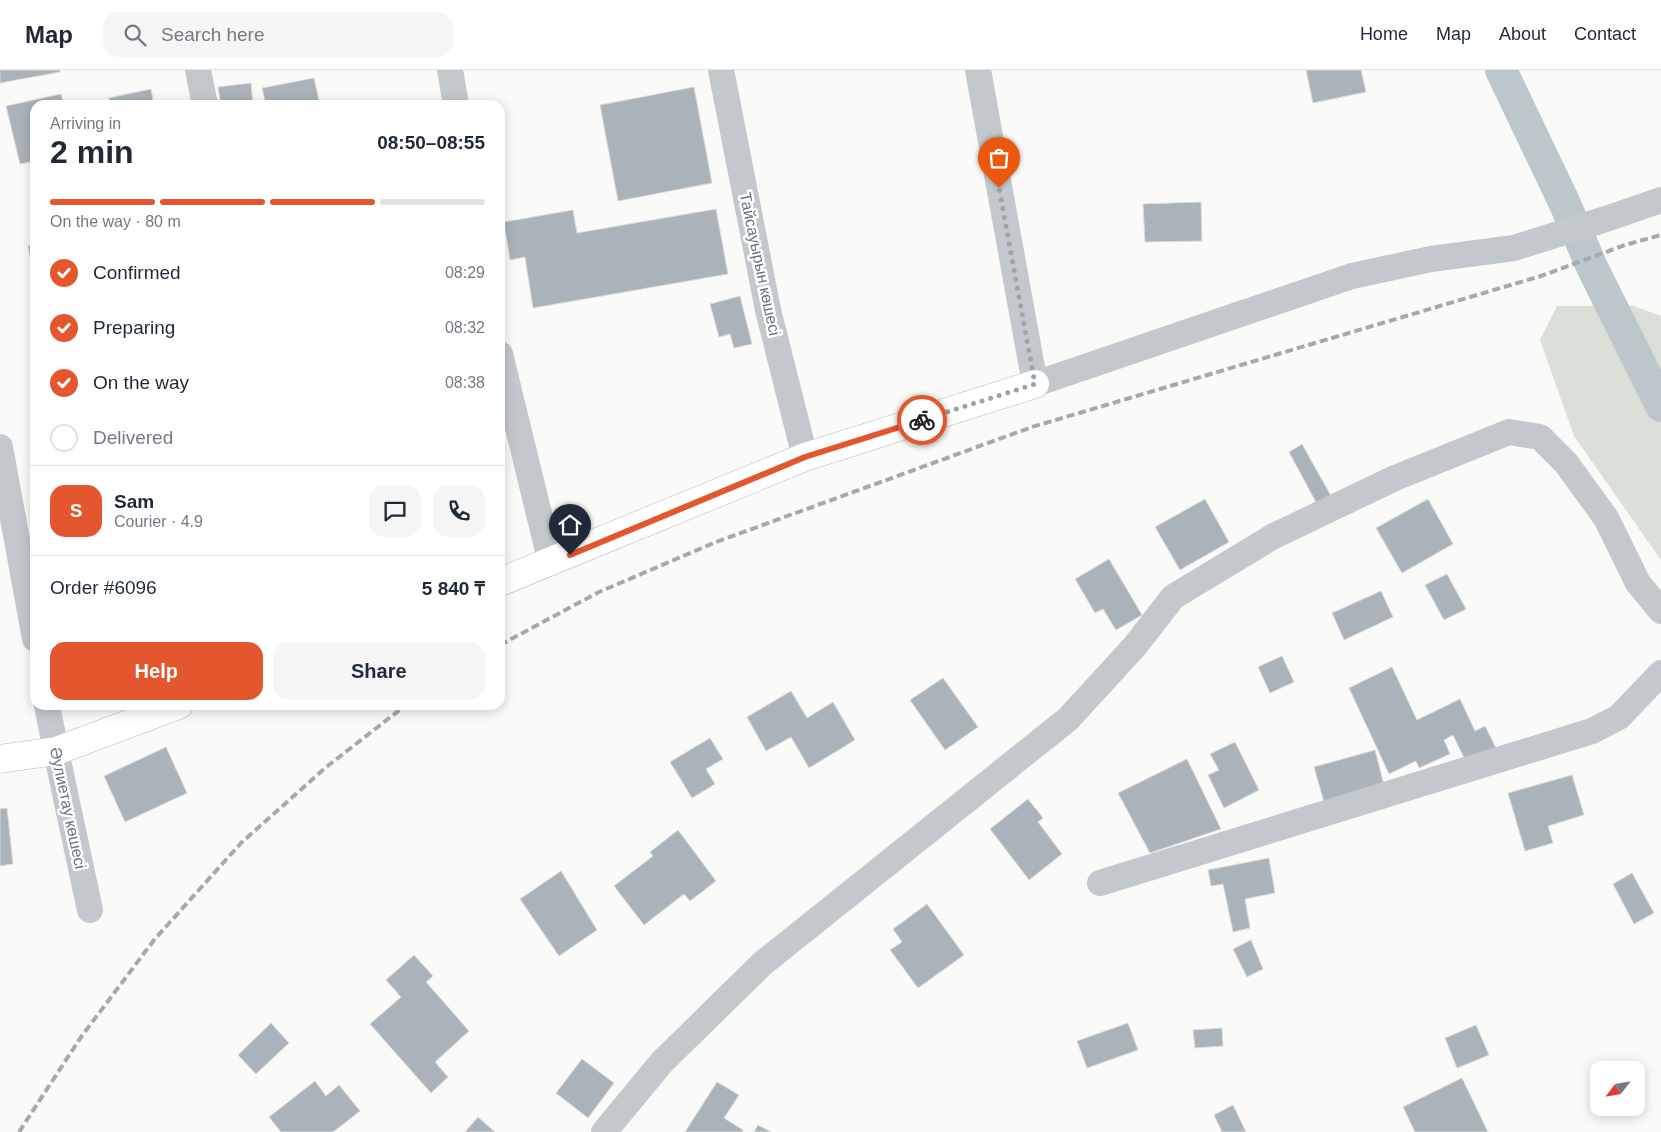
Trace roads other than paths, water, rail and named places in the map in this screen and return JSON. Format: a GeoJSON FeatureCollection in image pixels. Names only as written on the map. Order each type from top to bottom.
{"type":"FeatureCollection","features":[{"type":"Feature","properties":{"kind":"street"},"geometry":{"type":"LineString","coordinates":[[198,70],[204,100]]}},
{"type":"Feature","properties":{"kind":"street"},"geometry":{"type":"LineString","coordinates":[[450,70],[455,100]]}},
{"type":"Feature","properties":{"kind":"street","name":"Тайсауырын көшесі"},"geometry":{"type":"LineString","coordinates":[[721,70],[768,310],[805,457]]}},
{"type":"Feature","properties":{"kind":"street"},"geometry":{"type":"LineString","coordinates":[[978,70],[1035,384]]}},
{"type":"Feature","properties":{"kind":"street"},"geometry":{"type":"LineString","coordinates":[[505,580],[805,457],[1035,384],[1352,276],[1431,259],[1514,248],[1661,200]]}},
{"type":"Feature","properties":{"kind":"street"},"geometry":{"type":"LineString","coordinates":[[505,374],[551,562]]}},
{"type":"Feature","properties":{"kind":"street"},"geometry":{"type":"LineString","coordinates":[[617,1128],[662,1062],[763,963],[1068,718],[1135,646],[1173,597],[1272,537],[1395,478],[1509,432],[1540,437],[1566,463],[1606,518],[1638,583],[1661,611]]}},
{"type":"Feature","properties":{"kind":"street"},"geometry":{"type":"LineString","coordinates":[[0,447],[30,612]]}},
{"type":"Feature","properties":{"kind":"street"},"geometry":{"type":"LineString","coordinates":[[1100,883],[1592,731],[1619,717],[1661,673]]}},
{"type":"Feature","properties":{"kind":"street","name":"Әулиетау көшесі"},"geometry":{"type":"LineString","coordinates":[[48,710],[90,910]]}},
{"type":"Feature","properties":{"kind":"street"},"geometry":{"type":"LineString","coordinates":[[0,759],[56,751],[166,710]]}},
{"type":"Feature","properties":{"kind":"waterway"},"geometry":{"type":"LineString","coordinates":[[1501,70],[1565,204],[1592,267],[1661,406]]}},
{"type":"Feature","properties":{"kind":"railway"},"geometry":{"type":"LineString","coordinates":[[505,642],[599,592],[716,542],[1032,427],[1541,276],[1625,245],[1661,235]]}},
{"type":"Feature","properties":{"kind":"railway"},"geometry":{"type":"LineString","coordinates":[[19,1132],[81,1037],[154,940],[241,843],[325,768],[400,710]]}}]}
